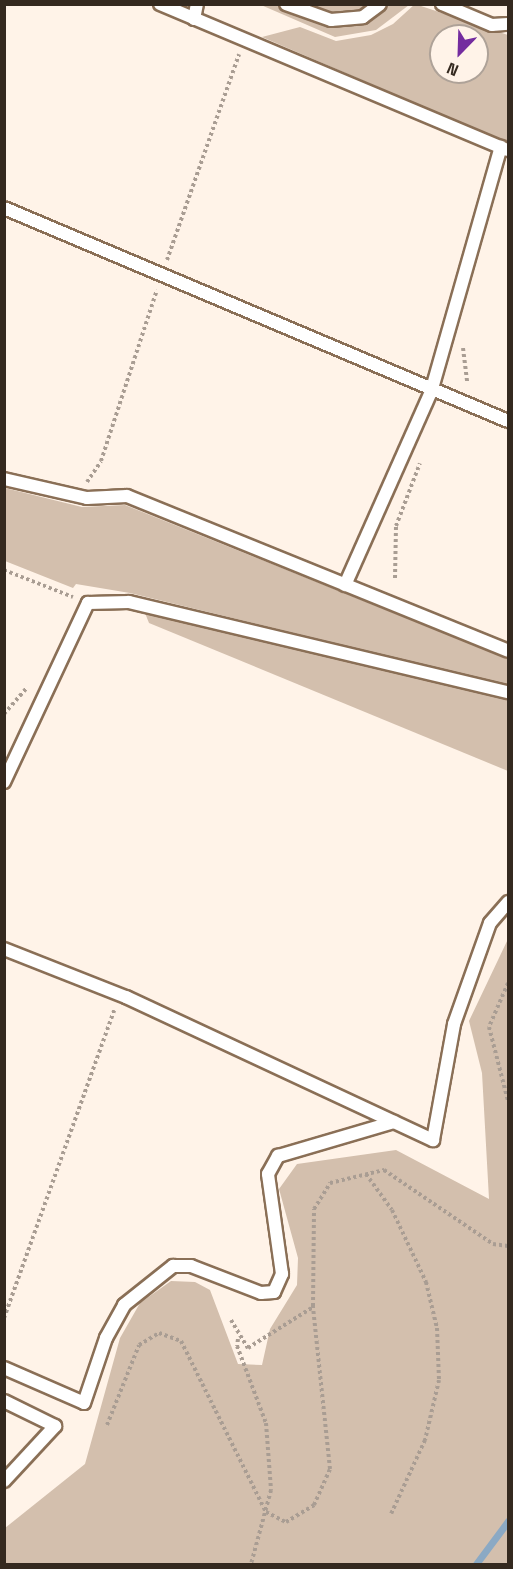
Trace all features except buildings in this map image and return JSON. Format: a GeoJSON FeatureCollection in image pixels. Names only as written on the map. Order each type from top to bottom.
{"type":"FeatureCollection","features":[{"type":"Feature","properties":{"kind":"lane"},"geometry":{"type":"LineString","coordinates":[[160,4],[505,149],[431,392],[345,585]]}},
{"type":"Feature","properties":{"kind":"lane"},"geometry":{"type":"LineString","coordinates":[[194,19],[197,4]]}},
{"type":"Feature","properties":{"kind":"lane"},"geometry":{"type":"LineString","coordinates":[[286,4],[331,20],[363,18],[380,4]]}},
{"type":"Feature","properties":{"kind":"lane"},"geometry":{"type":"LineString","coordinates":[[442,4],[492,25],[508,24]]}},
{"type":"Feature","properties":{"kind":"lane"},"geometry":{"type":"LineString","coordinates":[[4,208],[163,273],[431,392],[508,421]]}},
{"type":"Feature","properties":{"kind":"lane"},"geometry":{"type":"LineString","coordinates":[[4,479],[74,495],[127,496],[508,651]]}},
{"type":"Feature","properties":{"kind":"lane"},"geometry":{"type":"LineString","coordinates":[[4,782],[88,603],[129,602],[508,692]]}},
{"type":"Feature","properties":{"kind":"lane"},"geometry":{"type":"LineString","coordinates":[[4,949],[120,995],[433,1140],[454,1024],[490,923],[508,902]]}},
{"type":"Feature","properties":{"kind":"lane"},"geometry":{"type":"LineString","coordinates":[[4,1368],[84,1403],[106,1338],[124,1305],[173,1266],[191,1266],[261,1293],[274,1292],[282,1274],[267,1174],[278,1156],[394,1122]]}},
{"type":"Feature","properties":{"kind":"lane"},"geometry":{"type":"LineString","coordinates":[[4,1401],[55,1426],[4,1481]]}},
{"type":"Feature","properties":{"kind":"path"},"geometry":{"type":"LineString","coordinates":[[74,495],[101,461],[244,39]]}},
{"type":"Feature","properties":{"kind":"path"},"geometry":{"type":"LineString","coordinates":[[394,578],[396,526],[425,451]]}},
{"type":"Feature","properties":{"kind":"path"},"geometry":{"type":"LineString","coordinates":[[4,570],[88,603]]}},
{"type":"Feature","properties":{"kind":"path"},"geometry":{"type":"LineString","coordinates":[[508,983],[489,1027],[508,1101]]}},
{"type":"Feature","properties":{"kind":"path"},"geometry":{"type":"LineString","coordinates":[[4,1318],[120,995]]}},
{"type":"Feature","properties":{"kind":"path"},"geometry":{"type":"LineString","coordinates":[[107,1425],[139,1345],[159,1333],[181,1341],[266,1512],[286,1522],[315,1505],[330,1469],[313,1306],[314,1209],[330,1183],[384,1170],[405,1180],[493,1244],[508,1246]]}},
{"type":"Feature","properties":{"kind":"path"},"geometry":{"type":"LineString","coordinates":[[366,1174],[392,1210],[426,1282],[437,1328],[439,1380],[425,1440],[391,1514]]}},
{"type":"Feature","properties":{"kind":"path"},"geometry":{"type":"LineString","coordinates":[[231,1320],[238,1339],[248,1348],[313,1306]]}},
{"type":"Feature","properties":{"kind":"path"},"geometry":{"type":"LineString","coordinates":[[238,1339],[237,1346],[266,1422],[271,1490],[251,1564]]}},
{"type":"Feature","properties":{"kind":"shaded area"},"geometry":{"type":"Polygon","coordinates":[[[415,4],[475,24],[429,24],[429,84],[489,84],[489,29],[508,35],[508,143],[262,37],[300,27],[336,41],[371,35],[393,24],[415,4]]]}},
{"type":"Feature","properties":{"kind":"shaded area"},"geometry":{"type":"Polygon","coordinates":[[[261,5],[409,5],[376,30],[335,37],[261,5]]]}},
{"type":"Feature","properties":{"kind":"shaded area"},"geometry":{"type":"Polygon","coordinates":[[[5,488],[82,507],[125,505],[508,659],[508,685],[130,593],[76,584],[73,588],[5,561],[5,488]]]}},
{"type":"Feature","properties":{"kind":"shaded area"},"geometry":{"type":"Polygon","coordinates":[[[145,613],[508,700],[508,771],[149,623],[145,613]]]}},
{"type":"Feature","properties":{"kind":"shaded area"},"geometry":{"type":"Polygon","coordinates":[[[508,939],[508,1564],[5,1564],[5,1528],[85,1464],[120,1338],[140,1303],[171,1281],[195,1282],[210,1290],[238,1364],[262,1365],[270,1329],[297,1285],[298,1258],[279,1189],[297,1164],[396,1150],[489,1199],[482,1073],[469,1021],[508,939]]]}},
{"type":"Feature","properties":{"kind":"waterway"},"geometry":{"type":"LineString","coordinates":[[476,1564],[508,1521]]}}]}
